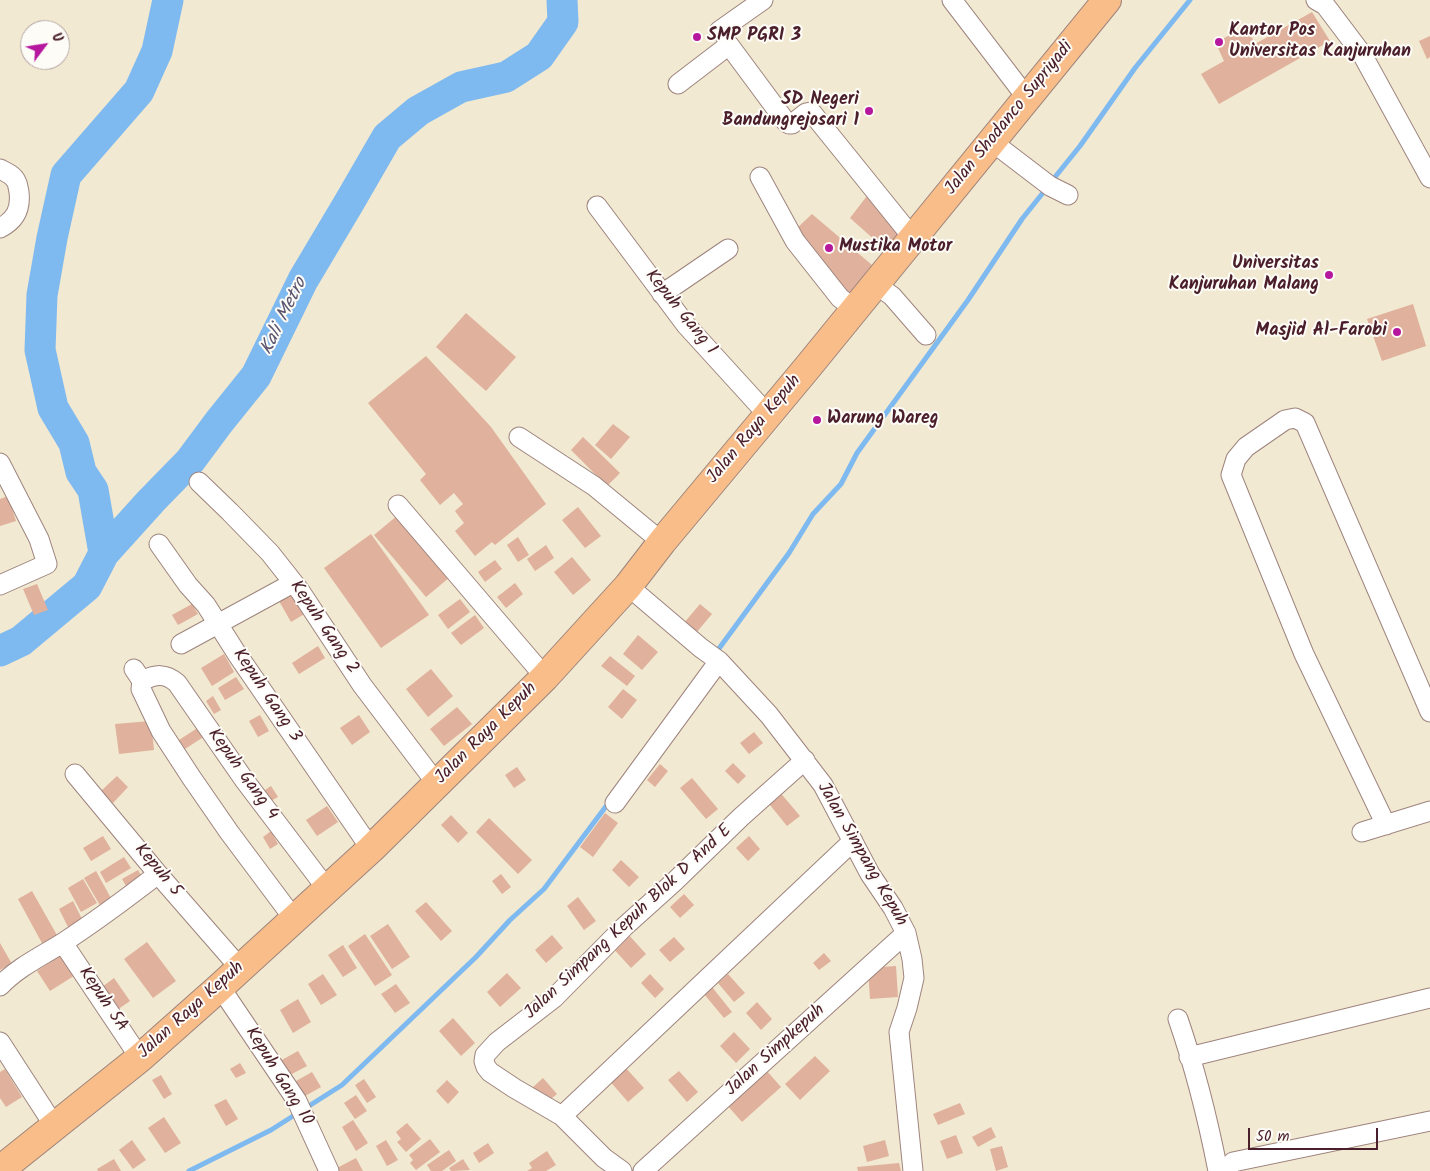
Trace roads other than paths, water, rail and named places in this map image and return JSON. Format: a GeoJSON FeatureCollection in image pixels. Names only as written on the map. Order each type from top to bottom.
{"type":"FeatureCollection","features":[{"type":"Feature","properties":{"kind":"main road","name":"Jalan Shodanco Supriyadi"},"geometry":{"type":"LineString","coordinates":[[913,238],[1107,0]]}},
{"type":"Feature","properties":{"kind":"main road","name":"Jalan Raya Kepuh"},"geometry":{"type":"LineString","coordinates":[[0,1170],[140,1058],[220,987],[371,849],[546,677],[628,586],[662,542],[768,416],[913,238]]}},
{"type":"Feature","properties":{"kind":"street"},"geometry":{"type":"LineString","coordinates":[[678,84],[722,35],[763,0]]}},
{"type":"Feature","properties":{"kind":"street"},"geometry":{"type":"LineString","coordinates":[[952,0],[1027,98]]}},
{"type":"Feature","properties":{"kind":"street"},"geometry":{"type":"LineString","coordinates":[[1326,2],[1422,144],[1430,178]]}},
{"type":"Feature","properties":{"kind":"street"},"geometry":{"type":"LineString","coordinates":[[722,35],[786,122],[792,124],[806,113],[811,112],[913,238]]}},
{"type":"Feature","properties":{"kind":"street"},"geometry":{"type":"LineString","coordinates":[[992,141],[1050,186],[1068,195]]}},
{"type":"Feature","properties":{"kind":"street"},"geometry":{"type":"LineString","coordinates":[[0,169],[12,176],[17,182],[20,205],[13,218],[0,228]]}},
{"type":"Feature","properties":{"kind":"street"},"geometry":{"type":"LineString","coordinates":[[760,177],[796,241],[840,298],[855,310]]}},
{"type":"Feature","properties":{"kind":"street","name":"Kepuh Gang 1"},"geometry":{"type":"LineString","coordinates":[[597,206],[686,325],[768,416]]}},
{"type":"Feature","properties":{"kind":"street"},"geometry":{"type":"LineString","coordinates":[[662,294],[728,249]]}},
{"type":"Feature","properties":{"kind":"street"},"geometry":{"type":"LineString","coordinates":[[875,284],[892,296],[926,335]]}},
{"type":"Feature","properties":{"kind":"street"},"geometry":{"type":"LineString","coordinates":[[1386,825],[1304,654],[1231,475],[1236,459],[1246,447],[1285,420],[1295,418],[1305,423],[1430,712]]}},
{"type":"Feature","properties":{"kind":"street"},"geometry":{"type":"LineString","coordinates":[[519,437],[594,486],[662,542]]}},
{"type":"Feature","properties":{"kind":"street"},"geometry":{"type":"LineString","coordinates":[[0,463],[39,539],[47,564],[0,585]]}},
{"type":"Feature","properties":{"kind":"street","name":"Kepuh Gang 2"},"geometry":{"type":"LineString","coordinates":[[199,482],[270,554],[293,583],[362,685],[437,784]]}},
{"type":"Feature","properties":{"kind":"street"},"geometry":{"type":"LineString","coordinates":[[398,505],[546,677]]}},
{"type":"Feature","properties":{"kind":"street","name":"Kepuh Gang 3"},"geometry":{"type":"LineString","coordinates":[[160,544],[188,585],[206,605],[237,654],[371,849]]}},
{"type":"Feature","properties":{"kind":"street"},"geometry":{"type":"LineString","coordinates":[[181,644],[293,583]]}},
{"type":"Feature","properties":{"kind":"street","name":"Jalan Simpang Kepuh"},"geometry":{"type":"LineString","coordinates":[[628,586],[718,661],[769,715],[823,785],[870,874],[893,908],[906,933],[914,978],[899,1032],[913,1171]]}},
{"type":"Feature","properties":{"kind":"street"},"geometry":{"type":"LineString","coordinates":[[615,803],[718,661]]}},
{"type":"Feature","properties":{"kind":"street","name":"Kepuh Gang 4"},"geometry":{"type":"LineString","coordinates":[[294,920],[229,832],[181,762],[162,731],[141,690],[142,676],[169,676],[177,683],[239,774],[327,889]]}},
{"type":"Feature","properties":{"kind":"street","name":"Jalan Simpang Kepuh Blok D And E"},"geometry":{"type":"LineString","coordinates":[[562,1116],[490,1072],[484,1061],[485,1056],[497,1042],[554,998],[624,927],[741,817],[805,760]]}},
{"type":"Feature","properties":{"kind":"street","name":"Kepuh 5"},"geometry":{"type":"LineString","coordinates":[[75,774],[158,874],[240,968]]}},
{"type":"Feature","properties":{"kind":"street"},"geometry":{"type":"LineString","coordinates":[[1362,832],[1430,811]]}},
{"type":"Feature","properties":{"kind":"street"},"geometry":{"type":"LineString","coordinates":[[622,1171],[604,1158],[562,1116],[854,841]]}},
{"type":"Feature","properties":{"kind":"street"},"geometry":{"type":"LineString","coordinates":[[0,986],[35,959],[127,898],[158,874]]}},
{"type":"Feature","properties":{"kind":"street","name":"Jalan Simpkepuh"},"geometry":{"type":"LineString","coordinates":[[644,1170],[906,933]]}},
{"type":"Feature","properties":{"kind":"street","name":"Kepuh 5A"},"geometry":{"type":"LineString","coordinates":[[63,942],[140,1058]]}},
{"type":"Feature","properties":{"kind":"street","name":"Kepuh Gang 10"},"geometry":{"type":"LineString","coordinates":[[220,987],[297,1101],[329,1171]]}},
{"type":"Feature","properties":{"kind":"street"},"geometry":{"type":"LineString","coordinates":[[1189,1057],[1430,998]]}},
{"type":"Feature","properties":{"kind":"street"},"geometry":{"type":"LineString","coordinates":[[1178,1019],[1198,1086],[1218,1171]]}},
{"type":"Feature","properties":{"kind":"street"},"geometry":{"type":"LineString","coordinates":[[0,1042],[55,1127]]}},
{"type":"Feature","properties":{"kind":"street"},"geometry":{"type":"LineString","coordinates":[[1227,1171],[1229,1165],[1233,1162],[1430,1121]]}},
{"type":"Feature","properties":{"kind":"waterway"},"geometry":{"type":"LineString","coordinates":[[104,553],[93,490],[81,472],[74,443],[53,408],[40,350],[42,295],[66,175],[139,91],[157,51],[168,0]]}},
{"type":"Feature","properties":{"kind":"waterway","name":"Kali Metro"},"geometry":{"type":"LineString","coordinates":[[0,651],[21,641],[87,586],[104,553],[190,461],[256,376],[303,280],[387,137],[418,111],[461,87],[506,77],[539,56],[563,22],[562,0]]}},
{"type":"Feature","properties":{"kind":"waterway"},"geometry":{"type":"LineString","coordinates":[[1051,182],[1080,146],[1135,68],[1190,0]]}},
{"type":"Feature","properties":{"kind":"waterway"},"geometry":{"type":"LineString","coordinates":[[715,654],[789,553],[813,514],[841,484],[857,453],[968,300],[1022,219],[1046,189]]}},
{"type":"Feature","properties":{"kind":"waterway"},"geometry":{"type":"LineString","coordinates":[[189,1171],[271,1130],[342,1085],[544,889],[610,801]]}},
{"type":"Feature","properties":{"kind":"place","name":"SMP PGRI 3"},"geometry":{"type":"Point","coordinates":[697,37]}},
{"type":"Feature","properties":{"kind":"place","name":"Kantor Pos Universitas Kanjuruhan"},"geometry":{"type":"Point","coordinates":[1219,42]}},
{"type":"Feature","properties":{"kind":"place","name":"SD Negeri Bandungrejosari 1"},"geometry":{"type":"Point","coordinates":[869,111]}},
{"type":"Feature","properties":{"kind":"place","name":"Mustika Motor"},"geometry":{"type":"Point","coordinates":[829,248]}},
{"type":"Feature","properties":{"kind":"place","name":"Universitas Kanjuruhan Malang"},"geometry":{"type":"Point","coordinates":[1329,275]}},
{"type":"Feature","properties":{"kind":"place","name":"Masjid Al-Farobi"},"geometry":{"type":"Point","coordinates":[1397,332]}},
{"type":"Feature","properties":{"kind":"place","name":"Warung Wareg"},"geometry":{"type":"Point","coordinates":[817,420]}}]}
